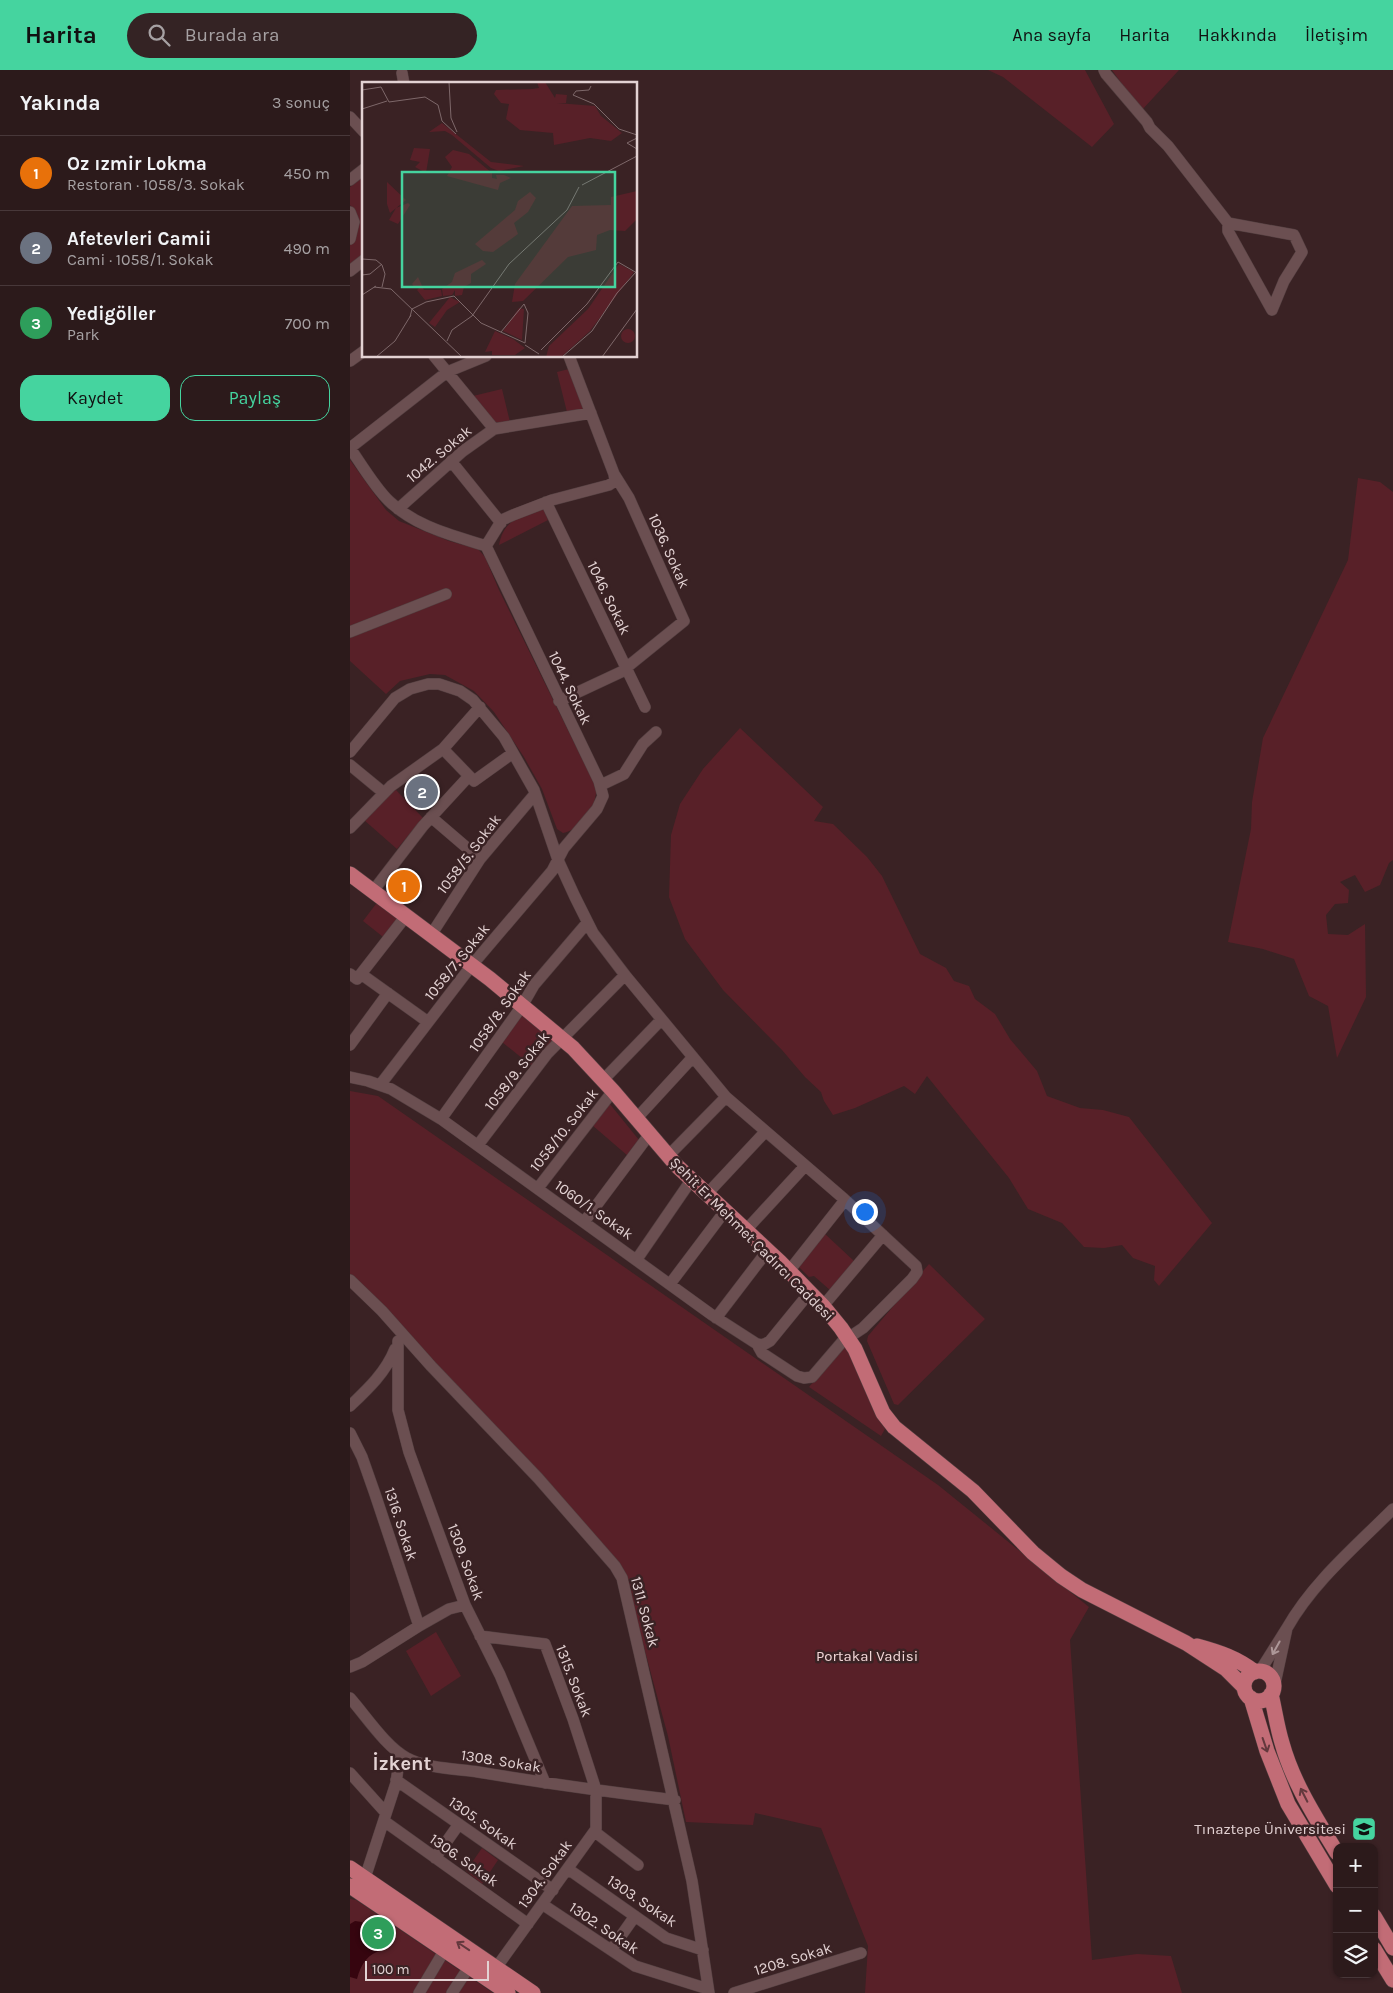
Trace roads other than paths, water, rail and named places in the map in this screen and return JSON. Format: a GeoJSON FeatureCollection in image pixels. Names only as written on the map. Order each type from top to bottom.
{"type":"FeatureCollection","features":[{"type":"Feature","properties":{"kind":"main road","name":"Şehit Er Mehmet Çadırcı Caddesi"},"geometry":{"type":"LineString","coordinates":[[350,874],[472,966],[562,1038],[608,1085],[668,1156],[768,1250],[823,1306],[855,1349],[883,1413],[888,1420],[973,1492],[1033,1553],[1060,1576],[1082,1590],[1186,1643],[1226,1669],[1247,1692],[1267,1751],[1288,1804],[1333,1879]]}},
{"type":"Feature","properties":{"kind":"main road","name":"Şehit Er Mehmet Çadırcı Caddesi"},"geometry":{"type":"LineString","coordinates":[[1186,1643],[1223,1653],[1258,1672]]}},
{"type":"Feature","properties":{"kind":"main road"},"geometry":{"type":"LineString","coordinates":[[1272,1691],[1264,1700],[1259,1701],[1247,1692],[1247,1677],[1258,1672],[1265,1673],[1272,1679],[1272,1691],[1282,1744],[1289,1764],[1307,1802],[1333,1846]]}},
{"type":"Feature","properties":{"kind":"main road"},"geometry":{"type":"LineString","coordinates":[[350,1868],[358,1886],[444,1951],[508,1993]]}},
{"type":"Feature","properties":{"kind":"main road"},"geometry":{"type":"LineString","coordinates":[[358,1886],[496,1968],[533,1993]]}},
{"type":"Feature","properties":{"kind":"main road"},"geometry":{"type":"LineString","coordinates":[[1378,1923],[1393,1948]]}},
{"type":"Feature","properties":{"kind":"main road"},"geometry":{"type":"LineString","coordinates":[[1378,1956],[1393,1980]]}},
{"type":"Feature","properties":{"kind":"street"},"geometry":{"type":"LineString","coordinates":[[1104,70],[1150,128],[1168,146],[1228,223],[1228,231],[1272,310],[1284,281],[1302,252],[1294,236],[1228,223]]}},
{"type":"Feature","properties":{"kind":"street"},"geometry":{"type":"LineString","coordinates":[[350,117],[362,130]]}},
{"type":"Feature","properties":{"kind":"street"},"geometry":{"type":"LineString","coordinates":[[350,180],[362,170]]}},
{"type":"Feature","properties":{"kind":"street"},"geometry":{"type":"LineString","coordinates":[[350,212],[354,222],[350,239]]}},
{"type":"Feature","properties":{"kind":"street"},"geometry":{"type":"LineString","coordinates":[[350,271],[362,262]]}},
{"type":"Feature","properties":{"kind":"street"},"geometry":{"type":"LineString","coordinates":[[350,361],[362,352]]}},
{"type":"Feature","properties":{"kind":"street"},"geometry":{"type":"LineString","coordinates":[[436,358],[494,429]]}},
{"type":"Feature","properties":{"kind":"street"},"geometry":{"type":"LineString","coordinates":[[481,358],[447,372],[350,448],[387,500],[398,509],[430,528],[486,546],[501,523],[513,515],[546,502],[609,485],[615,481],[614,474]]}},
{"type":"Feature","properties":{"kind":"street","name":"1036. Sokak"},"geometry":{"type":"LineString","coordinates":[[559,701],[626,668],[684,621],[629,498],[614,474],[570,358]]}},
{"type":"Feature","properties":{"kind":"street","name":"1042. Sokak"},"geometry":{"type":"LineString","coordinates":[[398,509],[451,462],[494,429],[591,413]]}},
{"type":"Feature","properties":{"kind":"street"},"geometry":{"type":"LineString","coordinates":[[451,462],[501,523]]}},
{"type":"Feature","properties":{"kind":"street","name":"1046. Sokak"},"geometry":{"type":"LineString","coordinates":[[546,502],[645,707]]}},
{"type":"Feature","properties":{"kind":"street","name":"1044. Sokak"},"geometry":{"type":"LineString","coordinates":[[486,546],[601,785]]}},
{"type":"Feature","properties":{"kind":"street"},"geometry":{"type":"LineString","coordinates":[[350,632],[446,594]]}},
{"type":"Feature","properties":{"kind":"street"},"geometry":{"type":"LineString","coordinates":[[350,752],[395,698],[410,689],[433,684],[450,687],[465,694],[480,707],[500,732],[535,794],[558,860],[587,923],[625,976],[726,1097],[845,1200],[918,1269],[912,1279],[863,1328],[849,1339]]}},
{"type":"Feature","properties":{"kind":"street"},"geometry":{"type":"LineString","coordinates":[[350,828],[390,786],[443,749],[480,707]]}},
{"type":"Feature","properties":{"kind":"street"},"geometry":{"type":"LineString","coordinates":[[558,860],[564,848],[598,810],[603,796],[601,785],[624,774],[643,744],[656,732]]}},
{"type":"Feature","properties":{"kind":"street"},"geometry":{"type":"LineString","coordinates":[[443,749],[474,781],[513,753]]}},
{"type":"Feature","properties":{"kind":"street"},"geometry":{"type":"LineString","coordinates":[[350,765],[384,793]]}},
{"type":"Feature","properties":{"kind":"street"},"geometry":{"type":"LineString","coordinates":[[373,891],[431,817],[469,776]]}},
{"type":"Feature","properties":{"kind":"street","name":"1058/5. Sokak"},"geometry":{"type":"LineString","coordinates":[[431,935],[480,859],[535,794]]}},
{"type":"Feature","properties":{"kind":"street"},"geometry":{"type":"LineString","coordinates":[[431,817],[480,859]]}},
{"type":"Feature","properties":{"kind":"street","name":"1058/7. Sokak"},"geometry":{"type":"LineString","coordinates":[[380,1085],[472,966],[552,871],[558,860]]}},
{"type":"Feature","properties":{"kind":"street"},"geometry":{"type":"LineString","coordinates":[[406,916],[356,974],[388,993],[428,1022]]}},
{"type":"Feature","properties":{"kind":"street","name":"1058/8. Sokak"},"geometry":{"type":"LineString","coordinates":[[441,1119],[522,1006],[534,985],[587,923]]}},
{"type":"Feature","properties":{"kind":"street","name":"1058/9. Sokak"},"geometry":{"type":"LineString","coordinates":[[478,1145],[547,1054],[625,976]]}},
{"type":"Feature","properties":{"kind":"street"},"geometry":{"type":"LineString","coordinates":[[350,1045],[388,993]]}},
{"type":"Feature","properties":{"kind":"street","name":"1058/10. Sokak"},"geometry":{"type":"LineString","coordinates":[[538,1188],[608,1085],[661,1020]]}},
{"type":"Feature","properties":{"kind":"street"},"geometry":{"type":"LineString","coordinates":[[636,1119],[693,1057]]}},
{"type":"Feature","properties":{"kind":"street","name":"1060/1. Sokak"},"geometry":{"type":"LineString","coordinates":[[350,1077],[380,1085],[400,1094],[441,1119],[716,1318],[757,1344],[762,1353],[797,1376],[804,1378],[812,1377],[842,1342],[849,1339]]}},
{"type":"Feature","properties":{"kind":"street"},"geometry":{"type":"LineString","coordinates":[[668,1156],[726,1097]]}},
{"type":"Feature","properties":{"kind":"street"},"geometry":{"type":"LineString","coordinates":[[707,1194],[765,1132]]}},
{"type":"Feature","properties":{"kind":"street"},"geometry":{"type":"LineString","coordinates":[[584,1222],[650,1135]]}},
{"type":"Feature","properties":{"kind":"street"},"geometry":{"type":"LineString","coordinates":[[746,1230],[805,1166]]}},
{"type":"Feature","properties":{"kind":"street"},"geometry":{"type":"LineString","coordinates":[[637,1259],[692,1179]]}},
{"type":"Feature","properties":{"kind":"street"},"geometry":{"type":"LineString","coordinates":[[789,1271],[845,1200]]}},
{"type":"Feature","properties":{"kind":"street"},"geometry":{"type":"LineString","coordinates":[[670,1284],[725,1211]]}},
{"type":"Feature","properties":{"kind":"street"},"geometry":{"type":"LineString","coordinates":[[823,1306],[883,1235]]}},
{"type":"Feature","properties":{"kind":"street"},"geometry":{"type":"LineString","coordinates":[[716,1318],[768,1250]]}},
{"type":"Feature","properties":{"kind":"street","name":"1311. Sokak"},"geometry":{"type":"LineString","coordinates":[[350,1280],[395,1324],[431,1366],[538,1478],[615,1566],[622,1578],[675,1800],[692,1881],[709,1991]]}},
{"type":"Feature","properties":{"kind":"street"},"geometry":{"type":"LineString","coordinates":[[757,1344],[763,1345],[770,1341],[810,1292]]}},
{"type":"Feature","properties":{"kind":"street","name":"1309. Sokak"},"geometry":{"type":"LineString","coordinates":[[395,1324],[398,1341],[398,1410],[409,1452],[465,1605],[500,1675],[546,1783]]}},
{"type":"Feature","properties":{"kind":"street"},"geometry":{"type":"LineString","coordinates":[[350,1406],[382,1373],[390,1362],[398,1341]]}},
{"type":"Feature","properties":{"kind":"street","name":"1316. Sokak"},"geometry":{"type":"LineString","coordinates":[[350,1433],[362,1458],[375,1494],[419,1626]]}},
{"type":"Feature","properties":{"kind":"street"},"geometry":{"type":"LineString","coordinates":[[1258,1672],[1294,1614],[1321,1582],[1393,1509]]}},
{"type":"Feature","properties":{"kind":"street"},"geometry":{"type":"LineString","coordinates":[[350,1667],[362,1662],[419,1626],[449,1610],[465,1605]]}},
{"type":"Feature","properties":{"kind":"street"},"geometry":{"type":"LineString","coordinates":[[1272,1691],[1287,1628]]}},
{"type":"Feature","properties":{"kind":"street","name":"1315. Sokak"},"geometry":{"type":"LineString","coordinates":[[480,1636],[545,1644],[573,1719],[596,1790]]}},
{"type":"Feature","properties":{"kind":"street","name":"1308. Sokak"},"geometry":{"type":"LineString","coordinates":[[350,1698],[387,1741],[400,1754],[409,1759],[546,1783],[675,1800]]}},
{"type":"Feature","properties":{"kind":"street"},"geometry":{"type":"LineString","coordinates":[[358,1886],[385,1817],[396,1780],[400,1754]]}},
{"type":"Feature","properties":{"kind":"street","name":"1306. Sokak"},"geometry":{"type":"LineString","coordinates":[[350,1773],[385,1817],[435,1858],[528,1924]]}},
{"type":"Feature","properties":{"kind":"street","name":"1305. Sokak"},"geometry":{"type":"LineString","coordinates":[[396,1780],[552,1890]]}},
{"type":"Feature","properties":{"kind":"street"},"geometry":{"type":"LineString","coordinates":[[596,1790],[595,1832],[638,1865]]}},
{"type":"Feature","properties":{"kind":"street"},"geometry":{"type":"LineString","coordinates":[[435,1858],[459,1824]]}},
{"type":"Feature","properties":{"kind":"street","name":"1304. Sokak"},"geometry":{"type":"LineString","coordinates":[[496,1968],[595,1832]]}},
{"type":"Feature","properties":{"kind":"street","name":"1303. Sokak"},"geometry":{"type":"LineString","coordinates":[[568,1869],[666,1938],[703,1950]]}},
{"type":"Feature","properties":{"kind":"street","name":"1302. Sokak"},"geometry":{"type":"LineString","coordinates":[[542,1904],[634,1966],[709,1991]]}},
{"type":"Feature","properties":{"kind":"street"},"geometry":{"type":"LineString","coordinates":[[611,1950],[635,1916]]}},
{"type":"Feature","properties":{"kind":"street"},"geometry":{"type":"LineString","coordinates":[[419,1993],[444,1951]]}},
{"type":"Feature","properties":{"kind":"street","name":"1208. Sokak"},"geometry":{"type":"LineString","coordinates":[[734,1993],[861,1954]]}},
{"type":"Feature","properties":{"kind":"street"},"geometry":{"type":"LineString","coordinates":[[452,1993],[469,1968]]}},
{"type":"Feature","properties":{"kind":"place","name":"Afetevleri Camii"},"geometry":{"type":"Point","coordinates":[422,792]}},
{"type":"Feature","properties":{"kind":"place","name":"Oz ızmir Lokma"},"geometry":{"type":"Point","coordinates":[404,886]}},
{"type":"Feature","properties":{"kind":"place","name":"Tınaztepe Üniversitesi"},"geometry":{"type":"Point","coordinates":[1364,1829]}},
{"type":"Feature","properties":{"kind":"place","name":"Yedigöller"},"geometry":{"type":"Point","coordinates":[378,1933]}},
{"type":"Feature","properties":{"kind":"district","name":"İzkent"},"geometry":{"type":"Point","coordinates":[402,1763]}},
{"type":"Feature","properties":{"kind":"park label","name":"Portakal Vadisi"},"geometry":{"type":"Point","coordinates":[867,1656]}}]}
